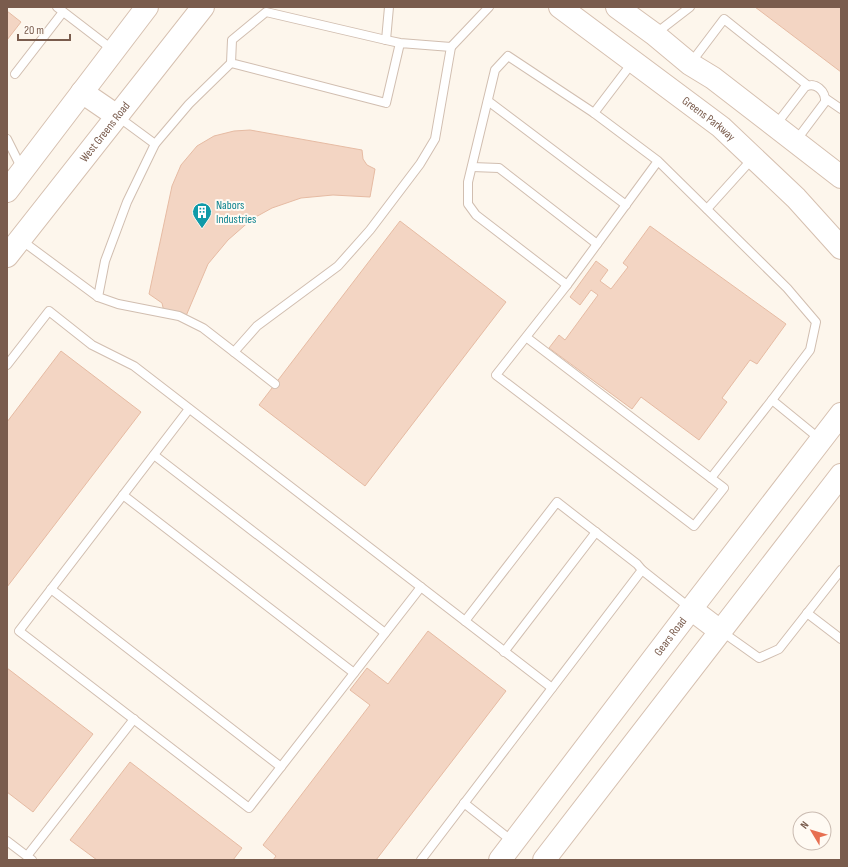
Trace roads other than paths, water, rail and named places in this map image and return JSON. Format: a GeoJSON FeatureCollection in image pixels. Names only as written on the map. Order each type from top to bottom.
{"type":"FeatureCollection","features":[{"type":"Feature","properties":{"kind":"street"},"geometry":{"type":"LineString","coordinates":[[7,191],[147,7]]}},
{"type":"Feature","properties":{"kind":"street","name":"West Greens Road"},"geometry":{"type":"LineString","coordinates":[[7,256],[203,7]]}},
{"type":"Feature","properties":{"kind":"street","name":"Greens Parkway"},"geometry":{"type":"LineString","coordinates":[[560,7],[721,127],[796,198],[841,248]]}},
{"type":"Feature","properties":{"kind":"street"},"geometry":{"type":"LineString","coordinates":[[617,7],[654,34],[690,64],[713,78],[841,177]]}},
{"type":"Feature","properties":{"kind":"street"},"geometry":{"type":"LineString","coordinates":[[634,61],[654,34]]}},
{"type":"Feature","properties":{"kind":"street"},"geometry":{"type":"LineString","coordinates":[[82,92],[117,116]]}},
{"type":"Feature","properties":{"kind":"street","name":"Gears Road"},"geometry":{"type":"LineString","coordinates":[[500,860],[841,414]]}},
{"type":"Feature","properties":{"kind":"street"},"geometry":{"type":"LineString","coordinates":[[544,860],[841,475]]}},
{"type":"Feature","properties":{"kind":"street"},"geometry":{"type":"LineString","coordinates":[[691,609],[720,631]]}},
{"type":"Feature","properties":{"kind":"street"},"geometry":{"type":"LineString","coordinates":[[513,842],[539,860]]}},
{"type":"Feature","properties":{"kind":"lane"},"geometry":{"type":"LineString","coordinates":[[386,40],[389,7]]}},
{"type":"Feature","properties":{"kind":"lane"},"geometry":{"type":"LineString","coordinates":[[234,352],[257,326],[338,266],[370,230],[420,164],[435,139],[451,47],[489,7]]}},
{"type":"Feature","properties":{"kind":"lane"},"geometry":{"type":"LineString","coordinates":[[654,34],[690,7]]}},
{"type":"Feature","properties":{"kind":"lane"},"geometry":{"type":"LineString","coordinates":[[15,74],[60,9],[114,51]]}},
{"type":"Feature","properties":{"kind":"lane"},"geometry":{"type":"LineString","coordinates":[[98,298],[106,261],[127,202],[155,144],[189,104],[231,63],[232,40],[268,9],[400,43],[451,47]]}},
{"type":"Feature","properties":{"kind":"lane"},"geometry":{"type":"LineString","coordinates":[[690,64],[724,19],[807,85],[812,85],[820,89],[825,95],[825,102],[795,142]]}},
{"type":"Feature","properties":{"kind":"lane"},"geometry":{"type":"LineString","coordinates":[[231,63],[386,103],[400,43]]}},
{"type":"Feature","properties":{"kind":"lane"},"geometry":{"type":"LineString","coordinates":[[567,285],[476,215],[468,204],[468,182],[495,70],[508,56],[594,113],[658,161],[787,288],[816,322],[810,350],[711,478]]}},
{"type":"Feature","properties":{"kind":"lane"},"geometry":{"type":"LineString","coordinates":[[594,113],[634,61]]}},
{"type":"Feature","properties":{"kind":"lane"},"geometry":{"type":"LineString","coordinates":[[775,126],[807,85]]}},
{"type":"Feature","properties":{"kind":"lane"},"geometry":{"type":"LineString","coordinates":[[825,98],[841,109]]}},
{"type":"Feature","properties":{"kind":"lane"},"geometry":{"type":"LineString","coordinates":[[488,101],[626,205]]}},
{"type":"Feature","properties":{"kind":"lane"},"geometry":{"type":"LineString","coordinates":[[117,116],[155,144]]}},
{"type":"Feature","properties":{"kind":"lane"},"geometry":{"type":"LineString","coordinates":[[7,139],[23,170]]}},
{"type":"Feature","properties":{"kind":"lane"},"geometry":{"type":"LineString","coordinates":[[707,209],[753,158]]}},
{"type":"Feature","properties":{"kind":"lane"},"geometry":{"type":"LineString","coordinates":[[526,337],[724,488],[694,526],[496,375],[567,285],[658,161]]}},
{"type":"Feature","properties":{"kind":"lane"},"geometry":{"type":"LineString","coordinates":[[472,167],[498,168],[597,244]]}},
{"type":"Feature","properties":{"kind":"lane"},"geometry":{"type":"LineString","coordinates":[[20,239],[98,298],[179,316],[202,328],[275,384]]}},
{"type":"Feature","properties":{"kind":"lane"},"geometry":{"type":"LineString","coordinates":[[7,365],[49,311],[92,345],[134,366],[552,688]]}},
{"type":"Feature","properties":{"kind":"lane"},"geometry":{"type":"LineString","coordinates":[[772,400],[821,440]]}},
{"type":"Feature","properties":{"kind":"lane"},"geometry":{"type":"LineString","coordinates":[[189,409],[19,631],[249,808],[421,587]]}},
{"type":"Feature","properties":{"kind":"lane"},"geometry":{"type":"LineString","coordinates":[[154,455],[385,633]]}},
{"type":"Feature","properties":{"kind":"lane"},"geometry":{"type":"LineString","coordinates":[[123,495],[354,673]]}},
{"type":"Feature","properties":{"kind":"lane"},"geometry":{"type":"LineString","coordinates":[[464,621],[557,502],[637,564],[642,570],[691,609]]}},
{"type":"Feature","properties":{"kind":"lane"},"geometry":{"type":"LineString","coordinates":[[504,652],[596,532]]}},
{"type":"Feature","properties":{"kind":"lane"},"geometry":{"type":"LineString","coordinates":[[421,860],[642,570]]}},
{"type":"Feature","properties":{"kind":"lane"},"geometry":{"type":"LineString","coordinates":[[720,631],[758,658],[779,649],[841,570]]}},
{"type":"Feature","properties":{"kind":"lane"},"geometry":{"type":"LineString","coordinates":[[51,590],[281,767]]}},
{"type":"Feature","properties":{"kind":"lane"},"geometry":{"type":"LineString","coordinates":[[807,613],[841,639]]}},
{"type":"Feature","properties":{"kind":"lane"},"geometry":{"type":"LineString","coordinates":[[7,841],[29,858],[134,719]]}},
{"type":"Feature","properties":{"kind":"lane"},"geometry":{"type":"LineString","coordinates":[[464,803],[513,842]]}},
{"type":"Feature","properties":{"kind":"place","name":"Nabors Industries"},"geometry":{"type":"Point","coordinates":[202,229]}}]}
